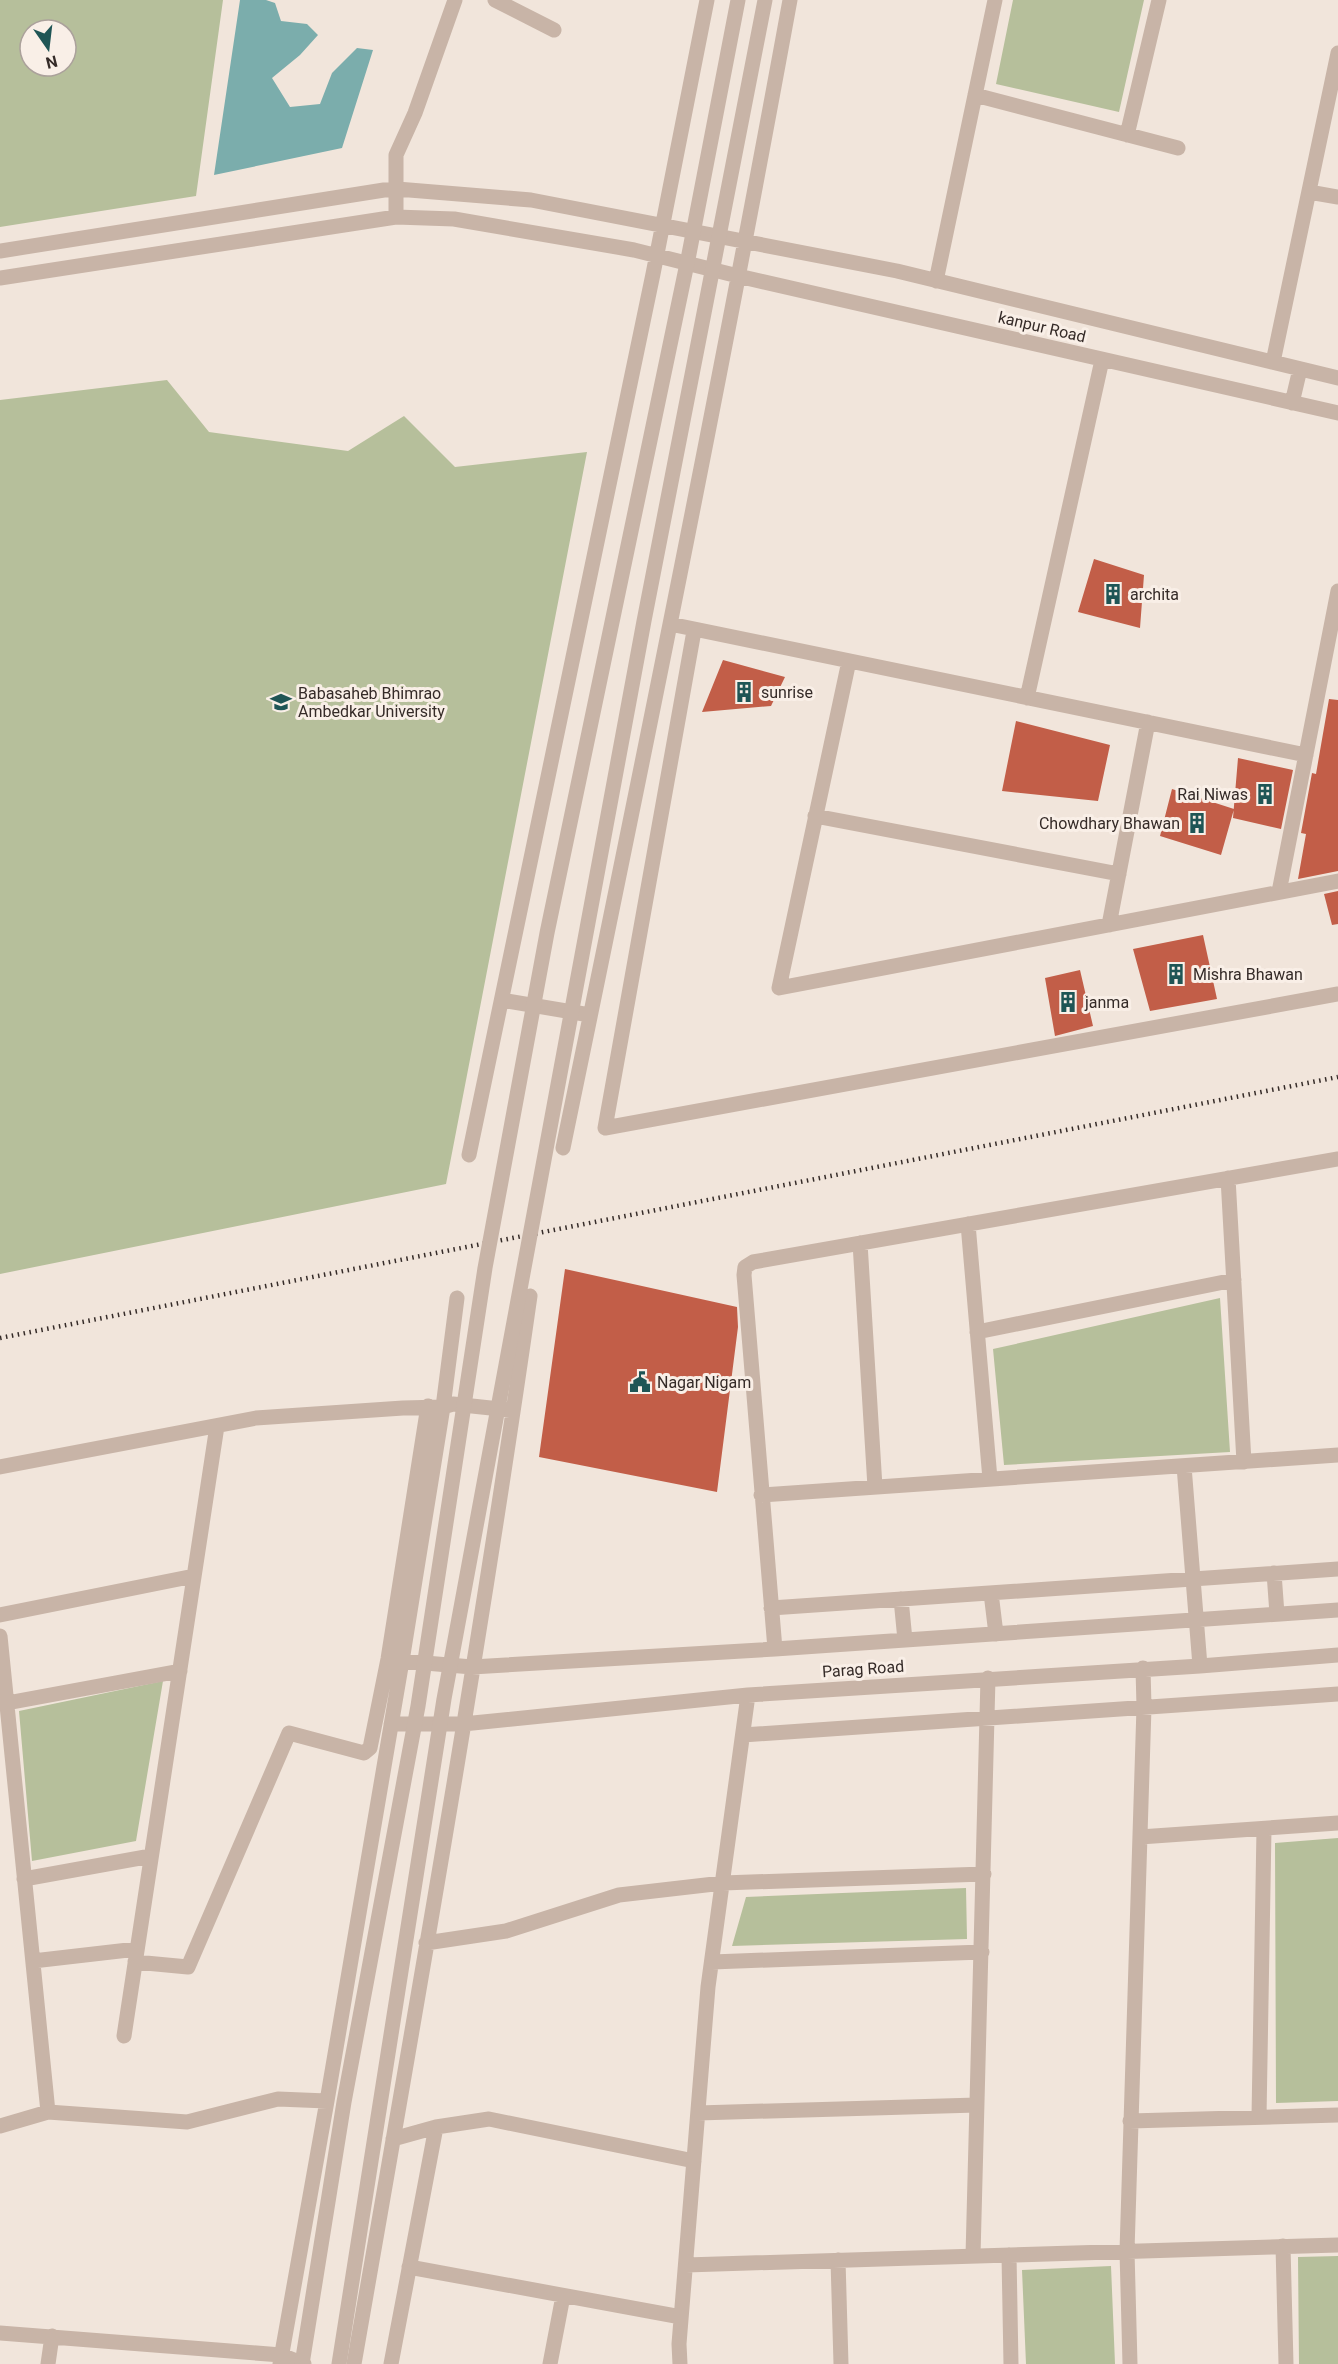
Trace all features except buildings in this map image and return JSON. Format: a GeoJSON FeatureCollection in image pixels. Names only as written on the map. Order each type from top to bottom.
{"type":"FeatureCollection","features":[{"type":"Feature","properties":{"kind":"street"},"geometry":{"type":"LineString","coordinates":[[396,217],[396,155],[415,113],[455,0]]}},
{"type":"Feature","properties":{"kind":"street"},"geometry":{"type":"LineString","coordinates":[[495,0],[554,30]]}},
{"type":"Feature","properties":{"kind":"street"},"geometry":{"type":"LineString","coordinates":[[469,1155],[707,0]]}},
{"type":"Feature","properties":{"kind":"street"},"geometry":{"type":"LineString","coordinates":[[0,2333],[52,2336],[303,2364],[344,2102],[418,1706],[489,1245],[547,933],[689,254],[738,0]]}},
{"type":"Feature","properties":{"kind":"street"},"geometry":{"type":"LineString","coordinates":[[339,2364],[444,1699],[644,621],[765,0]]}},
{"type":"Feature","properties":{"kind":"street"},"geometry":{"type":"LineString","coordinates":[[563,1148],[746,243],[790,0]]}},
{"type":"Feature","properties":{"kind":"street"},"geometry":{"type":"LineString","coordinates":[[936,281],[995,0]]}},
{"type":"Feature","properties":{"kind":"street"},"geometry":{"type":"LineString","coordinates":[[1127,135],[1159,0]]}},
{"type":"Feature","properties":{"kind":"street"},"geometry":{"type":"LineString","coordinates":[[1273,362],[1338,53]]}},
{"type":"Feature","properties":{"kind":"street"},"geometry":{"type":"LineString","coordinates":[[975,95],[1178,148]]}},
{"type":"Feature","properties":{"kind":"street"},"geometry":{"type":"LineString","coordinates":[[0,251],[397,189],[531,200],[936,281],[1338,378]]}},
{"type":"Feature","properties":{"kind":"street"},"geometry":{"type":"LineString","coordinates":[[1309,192],[1338,197]]}},
{"type":"Feature","properties":{"kind":"street","name":"kanpur Road"},"geometry":{"type":"LineString","coordinates":[[0,278],[396,217],[454,219],[634,250],[1338,414]]}},
{"type":"Feature","properties":{"kind":"street"},"geometry":{"type":"LineString","coordinates":[[101,235],[105,262]]}},
{"type":"Feature","properties":{"kind":"street"},"geometry":{"type":"LineString","coordinates":[[1027,698],[1102,360]]}},
{"type":"Feature","properties":{"kind":"street"},"geometry":{"type":"LineString","coordinates":[[1292,403],[1300,369]]}},
{"type":"Feature","properties":{"kind":"street"},"geometry":{"type":"LineString","coordinates":[[1279,892],[1338,591]]}},
{"type":"Feature","properties":{"kind":"street"},"geometry":{"type":"LineString","coordinates":[[670,624],[694,631],[1306,755]]}},
{"type":"Feature","properties":{"kind":"street"},"geometry":{"type":"LineString","coordinates":[[694,631],[605,1128],[1338,994]]}},
{"type":"Feature","properties":{"kind":"street"},"geometry":{"type":"LineString","coordinates":[[849,661],[778,988],[1338,881]]}},
{"type":"Feature","properties":{"kind":"street"},"geometry":{"type":"LineString","coordinates":[[1109,925],[1148,723]]}},
{"type":"Feature","properties":{"kind":"street"},"geometry":{"type":"LineString","coordinates":[[815,816],[1119,874]]}},
{"type":"Feature","properties":{"kind":"street"},"geometry":{"type":"LineString","coordinates":[[502,1000],[590,1015]]}},
{"type":"Feature","properties":{"kind":"street"},"geometry":{"type":"LineString","coordinates":[[774,1638],[761,1495],[745,1266],[753,1262],[1338,1159]]}},
{"type":"Feature","properties":{"kind":"street"},"geometry":{"type":"LineString","coordinates":[[1228,1178],[1244,1462]]}},
{"type":"Feature","properties":{"kind":"street"},"geometry":{"type":"LineString","coordinates":[[968,1224],[990,1479]]}},
{"type":"Feature","properties":{"kind":"street"},"geometry":{"type":"LineString","coordinates":[[860,1243],[875,1487]]}},
{"type":"Feature","properties":{"kind":"street"},"geometry":{"type":"LineString","coordinates":[[977,1332],[1234,1280]]}},
{"type":"Feature","properties":{"kind":"street"},"geometry":{"type":"LineString","coordinates":[[354,2364],[463,1724],[530,1296]]}},
{"type":"Feature","properties":{"kind":"street"},"geometry":{"type":"LineString","coordinates":[[33,1960],[136,1956],[188,1967],[289,1733],[364,1753],[370,1748],[457,1298]]}},
{"type":"Feature","properties":{"kind":"street"},"geometry":{"type":"LineString","coordinates":[[0,1467],[256,1418],[453,1404],[509,1409],[513,1414]]}},
{"type":"Feature","properties":{"kind":"street"},"geometry":{"type":"LineString","coordinates":[[280,2360],[327,2102],[402,1661],[435,1407]]}},
{"type":"Feature","properties":{"kind":"street"},"geometry":{"type":"LineString","coordinates":[[124,2036],[217,1426]]}},
{"type":"Feature","properties":{"kind":"street"},"geometry":{"type":"LineString","coordinates":[[761,1495],[1338,1455]]}},
{"type":"Feature","properties":{"kind":"street"},"geometry":{"type":"LineString","coordinates":[[1184,1466],[1200,1666]]}},
{"type":"Feature","properties":{"kind":"street"},"geometry":{"type":"LineString","coordinates":[[771,1608],[901,1604],[1274,1580],[1338,1569]]}},
{"type":"Feature","properties":{"kind":"street"},"geometry":{"type":"LineString","coordinates":[[0,1615],[194,1576]]}},
{"type":"Feature","properties":{"kind":"street"},"geometry":{"type":"LineString","coordinates":[[1274,1580],[1277,1610]]}},
{"type":"Feature","properties":{"kind":"street"},"geometry":{"type":"LineString","coordinates":[[992,1598],[996,1629]]}},
{"type":"Feature","properties":{"kind":"street"},"geometry":{"type":"LineString","coordinates":[[901,1604],[905,1635]]}},
{"type":"Feature","properties":{"kind":"street","name":"Parag Road"},"geometry":{"type":"LineString","coordinates":[[402,1661],[472,1667],[774,1638],[905,1635],[1277,1610],[1338,1610]]}},
{"type":"Feature","properties":{"kind":"street"},"geometry":{"type":"LineString","coordinates":[[0,1636],[48,2112]]}},
{"type":"Feature","properties":{"kind":"street","name":"Parag Road"},"geometry":{"type":"LineString","coordinates":[[391,1724],[463,1724],[748,1695],[1338,1655]]}},
{"type":"Feature","properties":{"kind":"street"},"geometry":{"type":"LineString","coordinates":[[1130,2364],[1127,2251],[1144,1707],[1143,1668]]}},
{"type":"Feature","properties":{"kind":"street"},"geometry":{"type":"LineString","coordinates":[[7,1703],[180,1671]]}},
{"type":"Feature","properties":{"kind":"street"},"geometry":{"type":"LineString","coordinates":[[973,2256],[988,1678]]}},
{"type":"Feature","properties":{"kind":"street"},"geometry":{"type":"LineString","coordinates":[[743,1735],[1338,1694]]}},
{"type":"Feature","properties":{"kind":"street"},"geometry":{"type":"LineString","coordinates":[[680,2364],[681,2317],[712,1962],[748,1695]]}},
{"type":"Feature","properties":{"kind":"street"},"geometry":{"type":"LineString","coordinates":[[1140,1838],[1338,1823]]}},
{"type":"Feature","properties":{"kind":"street"},"geometry":{"type":"LineString","coordinates":[[1259,2117],[1264,1829]]}},
{"type":"Feature","properties":{"kind":"street"},"geometry":{"type":"LineString","coordinates":[[24,1879],[152,1856]]}},
{"type":"Feature","properties":{"kind":"street"},"geometry":{"type":"LineString","coordinates":[[426,1943],[506,1931],[618,1895],[723,1883],[984,1874]]}},
{"type":"Feature","properties":{"kind":"street"},"geometry":{"type":"LineString","coordinates":[[712,1962],[982,1952]]}},
{"type":"Feature","properties":{"kind":"street"},"geometry":{"type":"LineString","coordinates":[[0,2126],[48,2112],[187,2122],[278,2099],[327,2102]]}},
{"type":"Feature","properties":{"kind":"street"},"geometry":{"type":"LineString","coordinates":[[698,2113],[977,2105]]}},
{"type":"Feature","properties":{"kind":"street"},"geometry":{"type":"LineString","coordinates":[[1130,2121],[1338,2115]]}},
{"type":"Feature","properties":{"kind":"street"},"geometry":{"type":"LineString","coordinates":[[393,2139],[436,2127],[489,2120],[694,2161]]}},
{"type":"Feature","properties":{"kind":"street"},"geometry":{"type":"LineString","coordinates":[[391,2364],[436,2127]]}},
{"type":"Feature","properties":{"kind":"street"},"geometry":{"type":"LineString","coordinates":[[686,2265],[1338,2245]]}},
{"type":"Feature","properties":{"kind":"street"},"geometry":{"type":"LineString","coordinates":[[1283,2246],[1286,2364]]}},
{"type":"Feature","properties":{"kind":"street"},"geometry":{"type":"LineString","coordinates":[[1009,2255],[1011,2364]]}},
{"type":"Feature","properties":{"kind":"street"},"geometry":{"type":"LineString","coordinates":[[838,2260],[841,2364]]}},
{"type":"Feature","properties":{"kind":"street"},"geometry":{"type":"LineString","coordinates":[[409,2267],[681,2317]]}},
{"type":"Feature","properties":{"kind":"street"},"geometry":{"type":"LineString","coordinates":[[550,2364],[563,2296]]}},
{"type":"Feature","properties":{"kind":"street"},"geometry":{"type":"LineString","coordinates":[[48,2364],[52,2336]]}},
{"type":"Feature","properties":{"kind":"green space"},"geometry":{"type":"Polygon","coordinates":[[[0,0],[223,0],[196,196],[0,227],[0,0]]]}},
{"type":"Feature","properties":{"kind":"green space"},"geometry":{"type":"Polygon","coordinates":[[[1013,0],[1144,0],[1119,112],[996,84],[1013,0]]]}},
{"type":"Feature","properties":{"kind":"green space"},"geometry":{"type":"Polygon","coordinates":[[[167,380],[209,432],[348,451],[404,416],[455,467],[587,452],[446,1184],[0,1274],[0,400],[167,380]]]}},
{"type":"Feature","properties":{"kind":"green space"},"geometry":{"type":"Polygon","coordinates":[[[1220,1298],[1230,1452],[1004,1465],[993,1349],[1220,1298]]]}},
{"type":"Feature","properties":{"kind":"green space"},"geometry":{"type":"Polygon","coordinates":[[[163,1681],[136,1841],[32,1861],[19,1711],[163,1681]]]}},
{"type":"Feature","properties":{"kind":"green space"},"geometry":{"type":"Polygon","coordinates":[[[1338,1838],[1338,2101],[1276,2103],[1275,1843],[1338,1838]]]}},
{"type":"Feature","properties":{"kind":"green space"},"geometry":{"type":"Polygon","coordinates":[[[966,1888],[967,1939],[732,1946],[746,1897],[966,1888]]]}},
{"type":"Feature","properties":{"kind":"green space"},"geometry":{"type":"Polygon","coordinates":[[[1338,2256],[1338,2364],[1299,2364],[1298,2257],[1338,2256]]]}},
{"type":"Feature","properties":{"kind":"green space"},"geometry":{"type":"Polygon","coordinates":[[[1111,2266],[1115,2364],[1026,2364],[1022,2270],[1111,2266]]]}},
{"type":"Feature","properties":{"kind":"water"},"geometry":{"type":"Polygon","coordinates":[[[240,0],[266,0],[275,3],[281,21],[307,24],[318,35],[300,55],[272,78],[290,107],[320,104],[332,73],[357,48],[373,50],[342,148],[214,175],[240,0]]]}},
{"type":"Feature","properties":{"kind":"railway"},"geometry":{"type":"LineString","coordinates":[[0,1338],[1338,1077]]}},
{"type":"Feature","properties":{"kind":"place","name":"archita"},"geometry":{"type":"Point","coordinates":[1113,594]}},
{"type":"Feature","properties":{"kind":"place","name":"sunrise"},"geometry":{"type":"Point","coordinates":[744,692]}},
{"type":"Feature","properties":{"kind":"place","name":"Babasaheb Bhimrao Ambedkar University"},"geometry":{"type":"Point","coordinates":[281,702]}},
{"type":"Feature","properties":{"kind":"place","name":"Rai Niwas"},"geometry":{"type":"Point","coordinates":[1265,794]}},
{"type":"Feature","properties":{"kind":"place","name":"Chowdhary Bhawan"},"geometry":{"type":"Point","coordinates":[1197,823]}},
{"type":"Feature","properties":{"kind":"place","name":"Mishra Bhawan"},"geometry":{"type":"Point","coordinates":[1176,974]}},
{"type":"Feature","properties":{"kind":"place","name":"janma"},"geometry":{"type":"Point","coordinates":[1068,1002]}},
{"type":"Feature","properties":{"kind":"place","name":"Nagar Nigam"},"geometry":{"type":"Point","coordinates":[640,1382]}}]}
